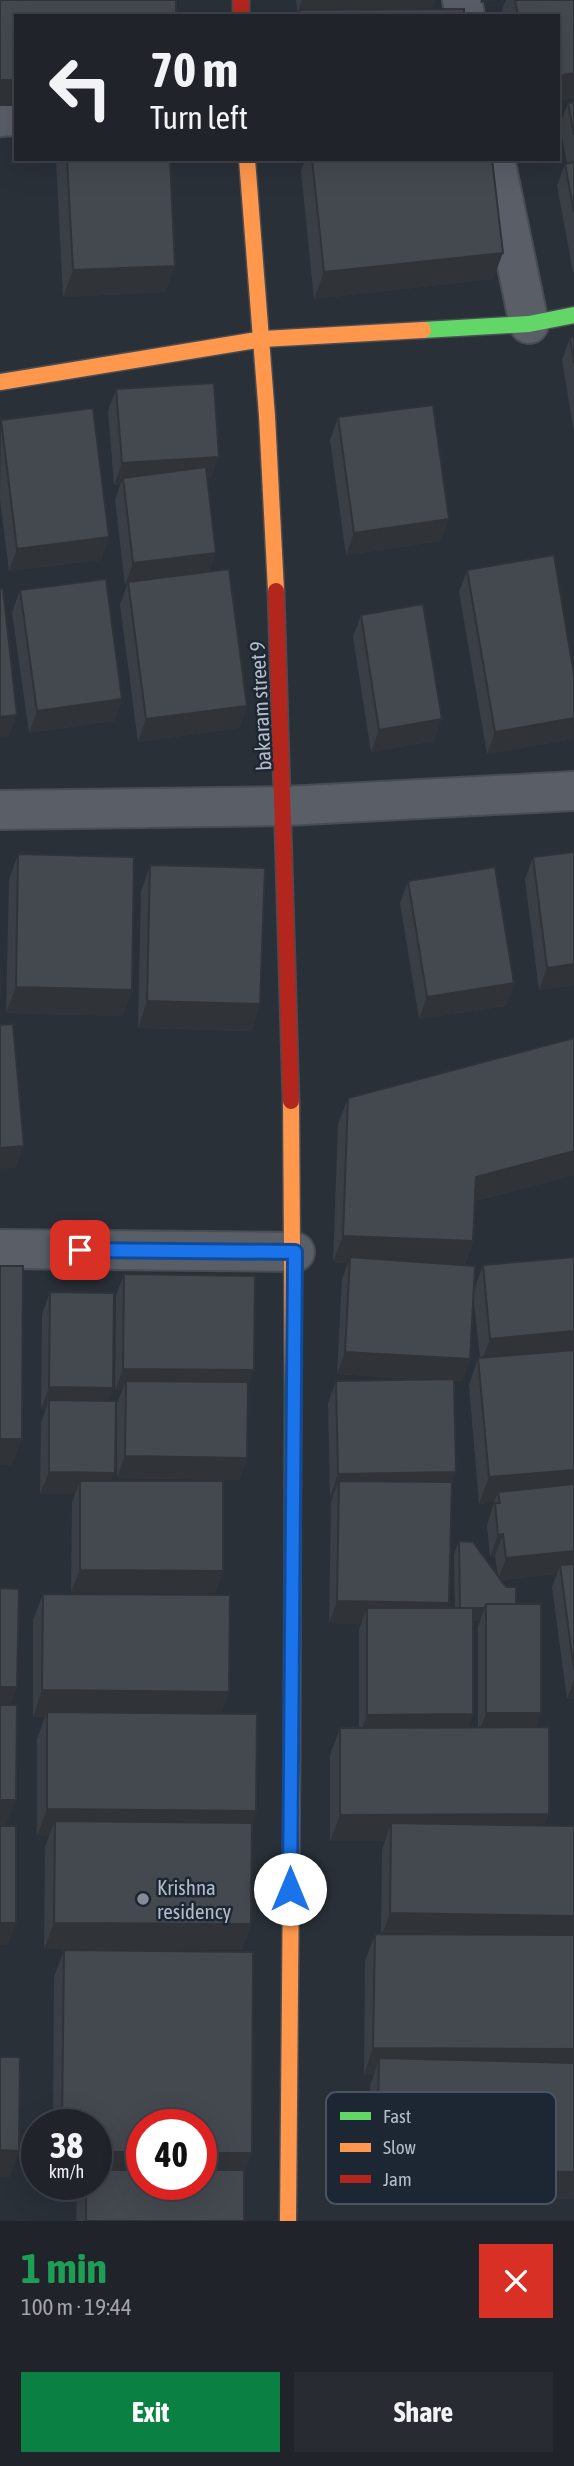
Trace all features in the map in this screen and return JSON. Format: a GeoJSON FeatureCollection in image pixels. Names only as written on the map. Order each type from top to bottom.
{"type":"FeatureCollection","features":[{"type":"Feature","properties":{"kind":"street","name":"bakaram street 9"},"geometry":{"type":"LineString","coordinates":[[247,161],[263,339],[286,806],[295,1252],[288,2221]]}},
{"type":"Feature","properties":{"kind":"street"},"geometry":{"type":"LineString","coordinates":[[495,161],[529,324]]}},
{"type":"Feature","properties":{"kind":"street"},"geometry":{"type":"LineString","coordinates":[[0,382],[263,339],[529,324],[574,315]]}},
{"type":"Feature","properties":{"kind":"street"},"geometry":{"type":"LineString","coordinates":[[0,810],[286,806],[574,791]]}},
{"type":"Feature","properties":{"kind":"street"},"geometry":{"type":"LineString","coordinates":[[0,1249],[295,1252]]}},
{"type":"Feature","properties":{"kind":"building"},"geometry":{"type":"Polygon","coordinates":[[[0,0],[176,0],[176,14],[14,14],[14,80],[0,80],[0,0]]]}},
{"type":"Feature","properties":{"kind":"building"},"geometry":{"type":"Polygon","coordinates":[[[515,0],[574,0],[574,73],[560,76],[560,14],[518,14],[515,0]]]}},
{"type":"Feature","properties":{"kind":"building"},"geometry":{"type":"Polygon","coordinates":[[[464,9],[464,14],[300,14],[300,10],[464,9]]]}},
{"type":"Feature","properties":{"kind":"building"},"geometry":{"type":"Polygon","coordinates":[[[574,102],[574,135],[568,103],[574,102]]]}},
{"type":"Feature","properties":{"kind":"building"},"geometry":{"type":"Polygon","coordinates":[[[67,161],[170,161],[175,266],[73,270],[67,161]]]}},
{"type":"Feature","properties":{"kind":"building"},"geometry":{"type":"Polygon","coordinates":[[[312,161],[492,161],[503,253],[324,272],[312,161]]]}},
{"type":"Feature","properties":{"kind":"building"},"geometry":{"type":"Polygon","coordinates":[[[574,162],[574,212],[565,164],[574,162]]]}},
{"type":"Feature","properties":{"kind":"building"},"geometry":{"type":"Polygon","coordinates":[[[574,337],[574,363],[570,338],[574,337]]]}},
{"type":"Feature","properties":{"kind":"building"},"geometry":{"type":"Polygon","coordinates":[[[214,383],[219,457],[122,463],[116,389],[214,383]]]}},
{"type":"Feature","properties":{"kind":"building"},"geometry":{"type":"Polygon","coordinates":[[[433,405],[449,519],[354,533],[338,417],[433,405]]]}},
{"type":"Feature","properties":{"kind":"building"},"geometry":{"type":"Polygon","coordinates":[[[93,408],[109,537],[17,549],[1,420],[93,408]]]}},
{"type":"Feature","properties":{"kind":"building"},"geometry":{"type":"Polygon","coordinates":[[[206,467],[216,553],[133,563],[123,478],[206,467]]]}},
{"type":"Feature","properties":{"kind":"building"},"geometry":{"type":"Polygon","coordinates":[[[554,555],[574,675],[574,718],[495,732],[467,570],[554,555]]]}},
{"type":"Feature","properties":{"kind":"building"},"geometry":{"type":"Polygon","coordinates":[[[229,569],[247,706],[146,719],[128,582],[229,569]]]}},
{"type":"Feature","properties":{"kind":"building"},"geometry":{"type":"Polygon","coordinates":[[[106,579],[122,699],[37,711],[20,590],[106,579]]]}},
{"type":"Feature","properties":{"kind":"building"},"geometry":{"type":"Polygon","coordinates":[[[0,589],[3,589],[17,715],[0,717],[0,589]]]}},
{"type":"Feature","properties":{"kind":"building"},"geometry":{"type":"Polygon","coordinates":[[[423,604],[442,719],[379,730],[361,615],[423,604]]]}},
{"type":"Feature","properties":{"kind":"building"},"geometry":{"type":"Polygon","coordinates":[[[574,852],[574,964],[547,968],[533,857],[574,852]]]}},
{"type":"Feature","properties":{"kind":"building"},"geometry":{"type":"Polygon","coordinates":[[[18,854],[134,857],[132,990],[16,987],[18,854]]]}},
{"type":"Feature","properties":{"kind":"building"},"geometry":{"type":"Polygon","coordinates":[[[150,865],[265,868],[260,1004],[147,1001],[150,865]]]}},
{"type":"Feature","properties":{"kind":"building"},"geometry":{"type":"Polygon","coordinates":[[[495,867],[514,983],[427,997],[408,881],[495,867]]]}},
{"type":"Feature","properties":{"kind":"building"},"geometry":{"type":"Polygon","coordinates":[[[13,1024],[24,1146],[0,1148],[0,1025],[13,1024]]]}},
{"type":"Feature","properties":{"kind":"building"},"geometry":{"type":"Polygon","coordinates":[[[574,1038],[574,1151],[476,1177],[473,1241],[343,1236],[348,1098],[574,1038]]]}},
{"type":"Feature","properties":{"kind":"building"},"geometry":{"type":"Polygon","coordinates":[[[350,1257],[475,1266],[470,1359],[345,1352],[350,1257]]]}},
{"type":"Feature","properties":{"kind":"building"},"geometry":{"type":"Polygon","coordinates":[[[574,1257],[574,1331],[490,1339],[483,1265],[574,1257]]]}},
{"type":"Feature","properties":{"kind":"building"},"geometry":{"type":"Polygon","coordinates":[[[0,1266],[23,1266],[22,1439],[0,1439],[0,1266]]]}},
{"type":"Feature","properties":{"kind":"building"},"geometry":{"type":"Polygon","coordinates":[[[124,1274],[255,1276],[254,1370],[123,1369],[124,1274]]]}},
{"type":"Feature","properties":{"kind":"building"},"geometry":{"type":"Polygon","coordinates":[[[50,1292],[114,1293],[113,1388],[49,1387],[50,1292]]]}},
{"type":"Feature","properties":{"kind":"building"},"geometry":{"type":"Polygon","coordinates":[[[574,1350],[574,1470],[489,1477],[478,1358],[574,1350]]]}},
{"type":"Feature","properties":{"kind":"building"},"geometry":{"type":"Polygon","coordinates":[[[454,1379],[456,1472],[338,1474],[336,1381],[454,1379]]]}},
{"type":"Feature","properties":{"kind":"building"},"geometry":{"type":"Polygon","coordinates":[[[126,1381],[248,1382],[247,1458],[125,1456],[126,1381]]]}},
{"type":"Feature","properties":{"kind":"building"},"geometry":{"type":"Polygon","coordinates":[[[49,1400],[116,1401],[115,1473],[49,1472],[49,1400]]]}},
{"type":"Feature","properties":{"kind":"building"},"geometry":{"type":"Polygon","coordinates":[[[80,1481],[223,1481],[223,1571],[80,1570],[80,1481]]]}},
{"type":"Feature","properties":{"kind":"building"},"geometry":{"type":"Polygon","coordinates":[[[339,1481],[452,1482],[449,1603],[337,1601],[339,1481]]]}},
{"type":"Feature","properties":{"kind":"building"},"geometry":{"type":"Polygon","coordinates":[[[574,1484],[574,1551],[506,1558],[503,1534],[498,1535],[495,1503],[500,1503],[498,1492],[574,1484]]]}},
{"type":"Feature","properties":{"kind":"building"},"geometry":{"type":"Polygon","coordinates":[[[459,1541],[473,1542],[506,1587],[516,1587],[516,1604],[486,1604],[485,1608],[460,1608],[459,1541]]]}},
{"type":"Feature","properties":{"kind":"building"},"geometry":{"type":"Polygon","coordinates":[[[574,1564],[574,1670],[560,1565],[574,1564]]]}},
{"type":"Feature","properties":{"kind":"building"},"geometry":{"type":"Polygon","coordinates":[[[0,1588],[19,1589],[17,1687],[0,1687],[0,1588]]]}},
{"type":"Feature","properties":{"kind":"building"},"geometry":{"type":"Polygon","coordinates":[[[43,1594],[230,1595],[229,1692],[42,1690],[43,1594]]]}},
{"type":"Feature","properties":{"kind":"building"},"geometry":{"type":"Polygon","coordinates":[[[486,1604],[541,1604],[541,1713],[486,1713],[486,1604]]]}},
{"type":"Feature","properties":{"kind":"building"},"geometry":{"type":"Polygon","coordinates":[[[367,1608],[473,1608],[473,1714],[367,1715],[367,1608]]]}},
{"type":"Feature","properties":{"kind":"building"},"geometry":{"type":"Polygon","coordinates":[[[0,1705],[17,1705],[16,1800],[0,1800],[0,1705]]]}},
{"type":"Feature","properties":{"kind":"building"},"geometry":{"type":"Polygon","coordinates":[[[47,1712],[257,1714],[256,1811],[47,1809],[47,1712]]]}},
{"type":"Feature","properties":{"kind":"building"},"geometry":{"type":"Polygon","coordinates":[[[549,1727],[549,1814],[340,1815],[340,1728],[549,1727]]]}},
{"type":"Feature","properties":{"kind":"building","name":"Krishna residency"},"geometry":{"type":"Polygon","coordinates":[[[55,1821],[252,1823],[251,1924],[54,1923],[55,1821]]]}},
{"type":"Feature","properties":{"kind":"building"},"geometry":{"type":"Polygon","coordinates":[[[391,1823],[574,1826],[574,1916],[390,1913],[391,1823]]]}},
{"type":"Feature","properties":{"kind":"building"},"geometry":{"type":"Polygon","coordinates":[[[0,1826],[16,1826],[16,1923],[0,1923],[0,1826]]]}},
{"type":"Feature","properties":{"kind":"building"},"geometry":{"type":"Polygon","coordinates":[[[375,1934],[574,1935],[574,2049],[373,2048],[375,1934]]]}},
{"type":"Feature","properties":{"kind":"building"},"geometry":{"type":"Polygon","coordinates":[[[64,1950],[253,1952],[252,2153],[217,2153],[217,2109],[126,2109],[126,2152],[112,2152],[112,2109],[62,2109],[64,1950]]]}},
{"type":"Feature","properties":{"kind":"building"},"geometry":{"type":"Polygon","coordinates":[[[0,2057],[20,2057],[19,2151],[0,2150],[0,2057]]]}},
{"type":"Feature","properties":{"kind":"building"},"geometry":{"type":"Polygon","coordinates":[[[379,2058],[574,2063],[574,2172],[556,2172],[556,2092],[378,2092],[379,2058]]]}},
{"type":"Feature","properties":{"kind":"building"},"geometry":{"type":"Polygon","coordinates":[[[112,2170],[126,2170],[126,2200],[217,2200],[217,2170],[244,2170],[244,2221],[86,2221],[86,2200],[112,2200],[112,2170]]]}},
{"type":"Feature","properties":{"kind":"traffic: fast"},"geometry":{"type":"LineString","coordinates":[[423,330],[529,324],[574,315]]}},
{"type":"Feature","properties":{"kind":"traffic: fast"},"geometry":{"type":"LineString","coordinates":[[292,1759],[293,1393]]}},
{"type":"Feature","properties":{"kind":"traffic: slow"},"geometry":{"type":"LineString","coordinates":[[247,161],[267,416],[276,591]]}},
{"type":"Feature","properties":{"kind":"traffic: slow"},"geometry":{"type":"LineString","coordinates":[[0,382],[263,339],[423,330]]}},
{"type":"Feature","properties":{"kind":"traffic: slow"},"geometry":{"type":"LineString","coordinates":[[291,1101],[293,1393]]}},
{"type":"Feature","properties":{"kind":"traffic: slow"},"geometry":{"type":"LineString","coordinates":[[288,2221],[292,1759]]}},
{"type":"Feature","properties":{"kind":"traffic: jam"},"geometry":{"type":"LineString","coordinates":[[241,0],[241,14]]}},
{"type":"Feature","properties":{"kind":"traffic: jam"},"geometry":{"type":"LineString","coordinates":[[276,591],[291,1101]]}},
{"type":"Feature","properties":{"kind":"place","name":"Krishna residency"},"geometry":{"type":"Point","coordinates":[143,1899]}},
{"type":"Feature","properties":{"kind":"route"},"geometry":{"type":"LineString","coordinates":[[80,1250],[295,1252],[290,1889]]}}]}
